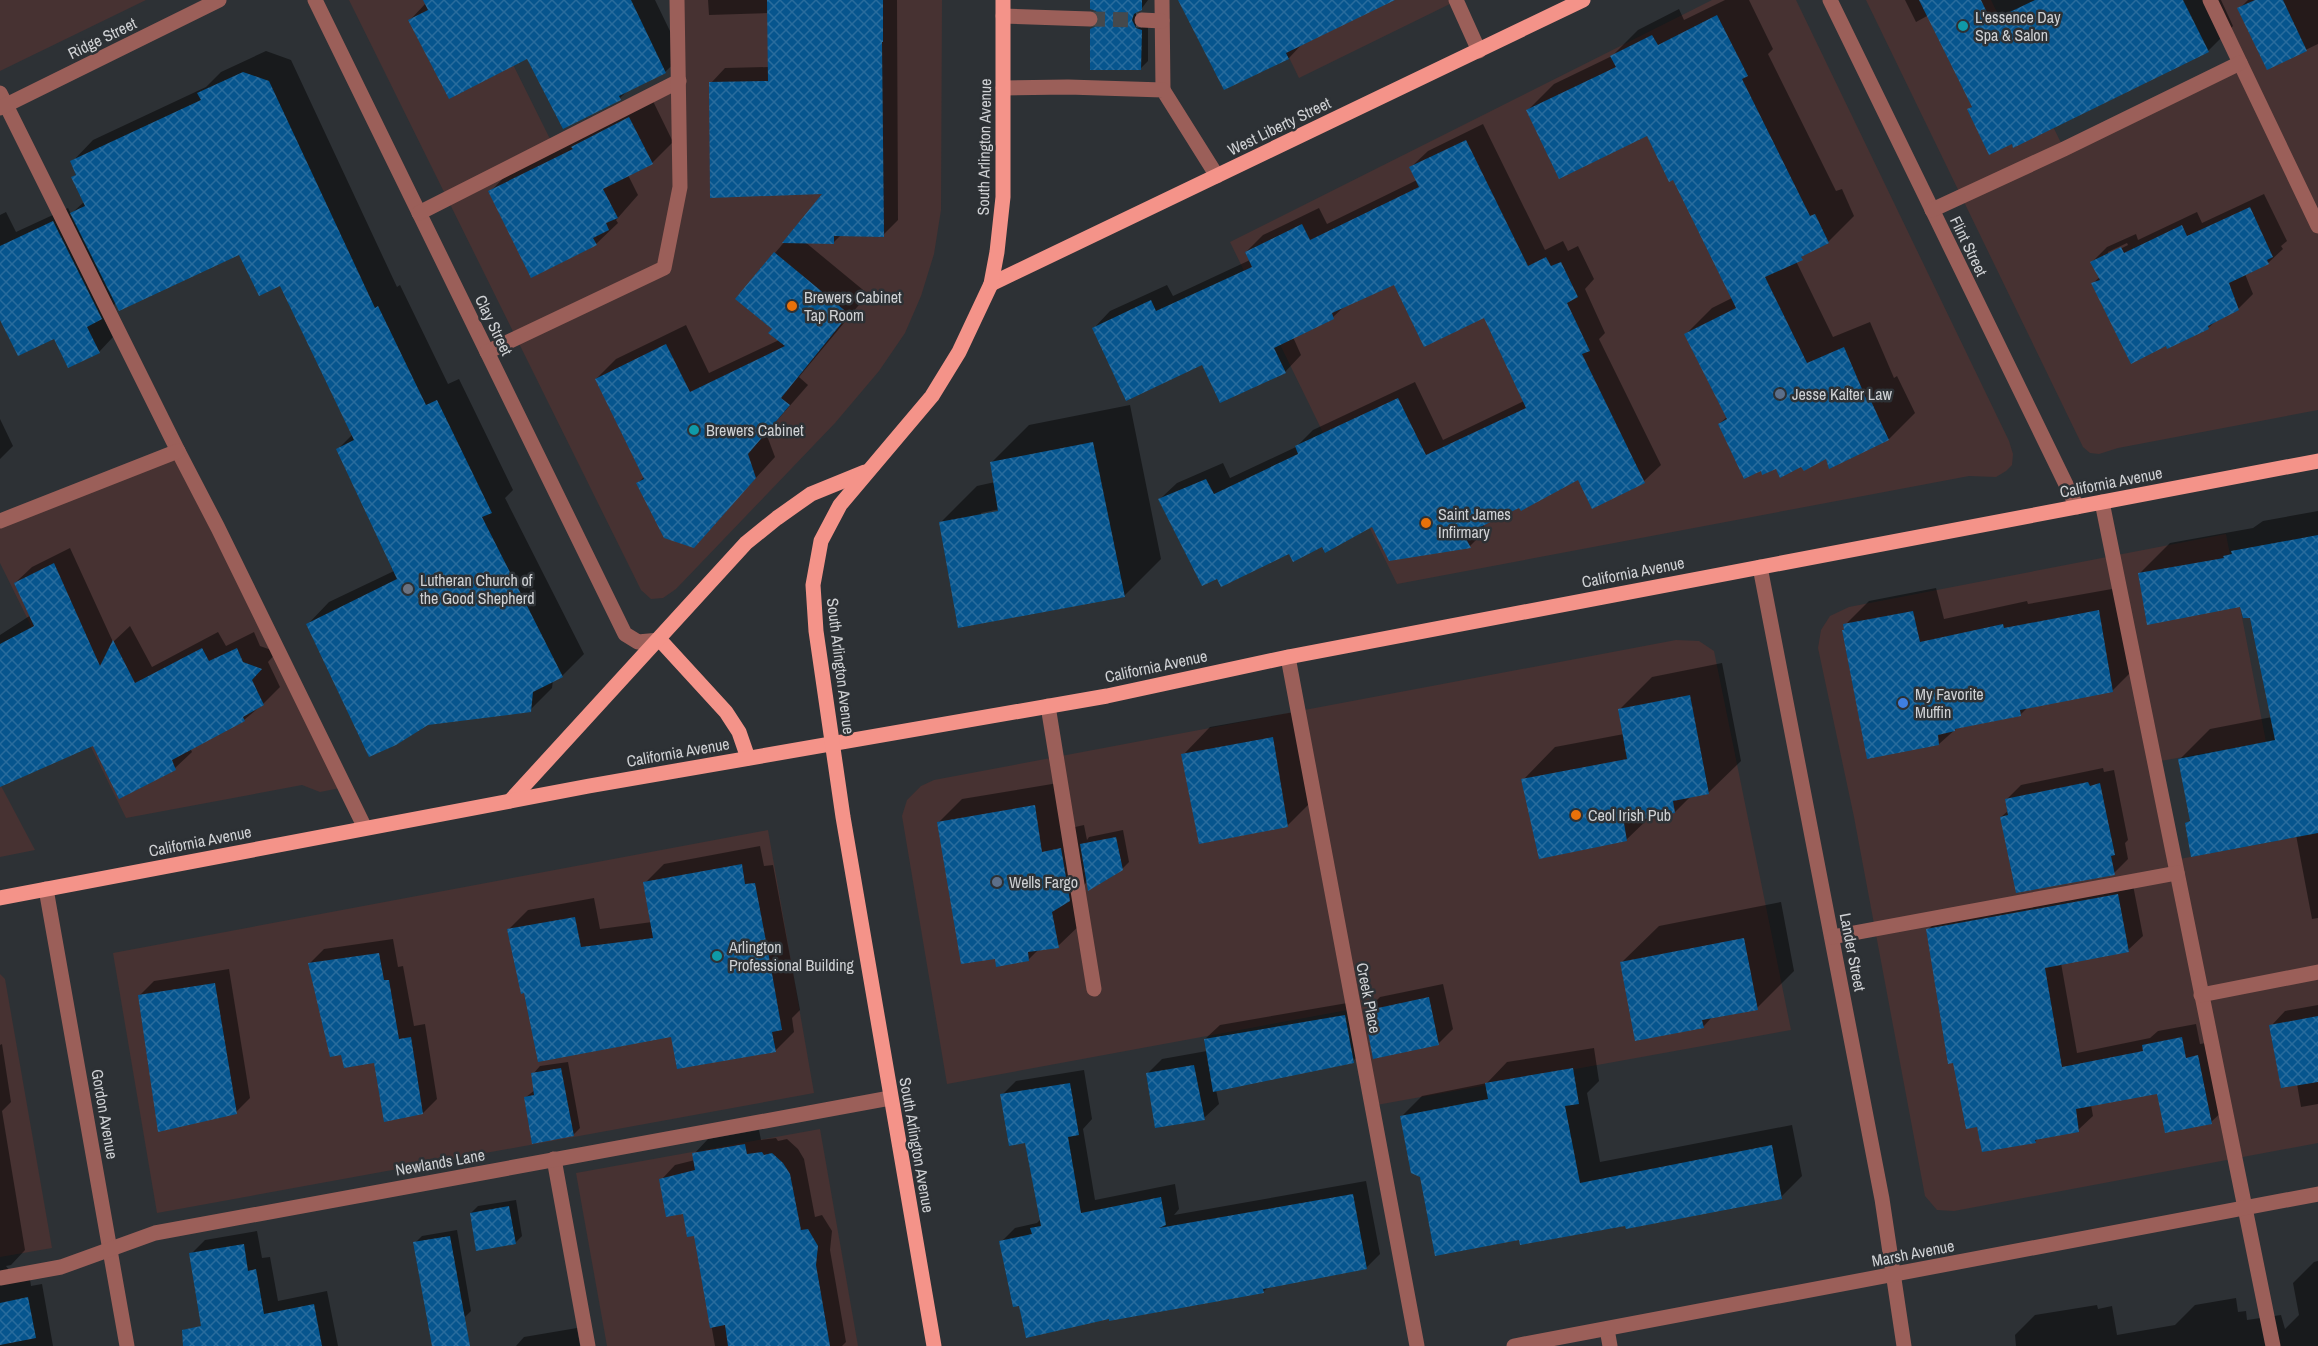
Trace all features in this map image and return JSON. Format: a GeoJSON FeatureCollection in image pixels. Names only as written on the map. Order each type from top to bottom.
{"type":"FeatureCollection","features":[{"type":"Feature","properties":{"kind":"main road","name":"South Arlington Avenue"},"geometry":{"type":"LineString","coordinates":[[934,1346],[890,1098],[832,743],[816,631],[813,585],[821,541],[840,505],[932,396],[959,352],[991,284],[1003,197],[1003,0]]}},
{"type":"Feature","properties":{"kind":"main road","name":"West Liberty Street"},"geometry":{"type":"LineString","coordinates":[[991,284],[1583,0]]}},
{"type":"Feature","properties":{"kind":"main road","name":"California Avenue"},"geometry":{"type":"LineString","coordinates":[[0,898],[510,801],[1107,696],[1288,657],[2318,461]]}},
{"type":"Feature","properties":{"kind":"main road"},"geometry":{"type":"LineString","coordinates":[[510,801],[660,640],[746,543],[811,494],[868,471]]}},
{"type":"Feature","properties":{"kind":"main road"},"geometry":{"type":"LineString","coordinates":[[660,640],[726,712],[740,732],[748,758]]}},
{"type":"Feature","properties":{"kind":"street","name":"Ridge Street"},"geometry":{"type":"LineString","coordinates":[[2,102],[219,0]]}},
{"type":"Feature","properties":{"kind":"street","name":"Clay Street"},"geometry":{"type":"LineString","coordinates":[[315,0],[626,633],[638,642],[660,640]]}},
{"type":"Feature","properties":{"kind":"street"},"geometry":{"type":"LineString","coordinates":[[487,352],[664,268],[680,187],[677,0]]}},
{"type":"Feature","properties":{"kind":"street"},"geometry":{"type":"LineString","coordinates":[[1162,0],[1163,90],[1217,176]]}},
{"type":"Feature","properties":{"kind":"street"},"geometry":{"type":"LineString","coordinates":[[1456,0],[1479,51]]}},
{"type":"Feature","properties":{"kind":"street","name":"Flint Street"},"geometry":{"type":"LineString","coordinates":[[1830,0],[2077,507]]}},
{"type":"Feature","properties":{"kind":"street"},"geometry":{"type":"LineString","coordinates":[[2210,0],[2318,226]]}},
{"type":"Feature","properties":{"kind":"street"},"geometry":{"type":"LineString","coordinates":[[1003,16],[1090,19]]}},
{"type":"Feature","properties":{"kind":"street"},"geometry":{"type":"LineString","coordinates":[[1142,20],[1162,21]]}},
{"type":"Feature","properties":{"kind":"street"},"geometry":{"type":"LineString","coordinates":[[1932,210],[2064,149],[2240,63]]}},
{"type":"Feature","properties":{"kind":"street"},"geometry":{"type":"LineString","coordinates":[[419,213],[679,81]]}},
{"type":"Feature","properties":{"kind":"street"},"geometry":{"type":"LineString","coordinates":[[1003,88],[1068,87],[1163,90]]}},
{"type":"Feature","properties":{"kind":"street"},"geometry":{"type":"LineString","coordinates":[[2,102],[219,528],[365,828]]}},
{"type":"Feature","properties":{"kind":"street"},"geometry":{"type":"LineString","coordinates":[[0,521],[178,451]]}},
{"type":"Feature","properties":{"kind":"street"},"geometry":{"type":"LineString","coordinates":[[2102,502],[2272,1346]]}},
{"type":"Feature","properties":{"kind":"street","name":"Lander Street"},"geometry":{"type":"LineString","coordinates":[[1760,567],[1880,1188],[1904,1346]]}},
{"type":"Feature","properties":{"kind":"street","name":"Creek Place"},"geometry":{"type":"LineString","coordinates":[[1288,657],[1417,1346]]}},
{"type":"Feature","properties":{"kind":"street"},"geometry":{"type":"LineString","coordinates":[[1048,706],[1094,989]]}},
{"type":"Feature","properties":{"kind":"street"},"geometry":{"type":"LineString","coordinates":[[1832,937],[2177,873]]}},
{"type":"Feature","properties":{"kind":"street","name":"Gordon Avenue"},"geometry":{"type":"LineString","coordinates":[[46,889],[128,1346]]}},
{"type":"Feature","properties":{"kind":"street"},"geometry":{"type":"LineString","coordinates":[[2201,994],[2318,972]]}},
{"type":"Feature","properties":{"kind":"street","name":"Newlands Lane"},"geometry":{"type":"LineString","coordinates":[[0,1278],[61,1267],[155,1233],[890,1098]]}},
{"type":"Feature","properties":{"kind":"street"},"geometry":{"type":"LineString","coordinates":[[554,1160],[588,1346]]}},
{"type":"Feature","properties":{"kind":"street","name":"Marsh Avenue"},"geometry":{"type":"LineString","coordinates":[[1514,1346],[2318,1194]]}},
{"type":"Feature","properties":{"kind":"street"},"geometry":{"type":"LineString","coordinates":[[1607,1329],[1610,1346]]}},
{"type":"Feature","properties":{"kind":"shaded area"},"geometry":{"type":"Polygon","coordinates":[[[0,0],[146,0],[0,71],[0,0]]]}},
{"type":"Feature","properties":{"kind":"shaded area"},"geometry":{"type":"Polygon","coordinates":[[[349,0],[481,0],[553,145],[678,81],[677,0],[942,0],[941,210],[934,254],[921,296],[905,333],[879,371],[835,423],[676,589],[663,598],[651,599],[641,590],[349,0]]]}},
{"type":"Feature","properties":{"kind":"shaded area"},"geometry":{"type":"Polygon","coordinates":[[[1261,0],[1458,0],[1299,78],[1261,0]]]}},
{"type":"Feature","properties":{"kind":"shaded area"},"geometry":{"type":"Polygon","coordinates":[[[1712,0],[1796,0],[2009,441],[2013,454],[2012,465],[1996,477],[1969,476],[1397,584],[1230,242],[1712,0]]]}},
{"type":"Feature","properties":{"kind":"shaded area"},"geometry":{"type":"Polygon","coordinates":[[[1866,0],[1991,0],[2064,149],[2240,63],[2210,0],[2318,0],[2318,410],[2118,448],[2099,454],[2090,453],[2083,447],[1866,0]]]}},
{"type":"Feature","properties":{"kind":"shaded area"},"geometry":{"type":"Polygon","coordinates":[[[180,453],[345,787],[320,792],[302,785],[126,818],[0,563],[0,521],[180,453]]]}},
{"type":"Feature","properties":{"kind":"shaded area"},"geometry":{"type":"Polygon","coordinates":[[[2226,534],[2266,742],[2155,762],[2174,860],[2318,833],[2318,1143],[1954,1211],[1937,1210],[1925,1196],[1854,817],[1818,648],[1821,630],[1830,616],[1849,607],[2226,534]]]}},
{"type":"Feature","properties":{"kind":"shaded area"},"geometry":{"type":"Polygon","coordinates":[[[1676,640],[1699,641],[1714,651],[1791,1030],[1371,1106],[1353,1009],[947,1084],[902,816],[907,800],[921,786],[934,780],[1676,640]]]}},
{"type":"Feature","properties":{"kind":"shaded area"},"geometry":{"type":"Polygon","coordinates":[[[0,784],[35,850],[0,857],[0,784]]]}},
{"type":"Feature","properties":{"kind":"shaded area"},"geometry":{"type":"Polygon","coordinates":[[[768,830],[814,1093],[157,1213],[113,953],[768,830]]]}},
{"type":"Feature","properties":{"kind":"shaded area"},"geometry":{"type":"Polygon","coordinates":[[[0,974],[5,979],[52,1248],[0,1257],[0,974]]]}},
{"type":"Feature","properties":{"kind":"shaded area"},"geometry":{"type":"Polygon","coordinates":[[[820,1129],[858,1346],[607,1346],[576,1173],[820,1129]]]}},
{"type":"Feature","properties":{"kind":"building"},"geometry":{"type":"Polygon","coordinates":[[[423,0],[631,0],[666,73],[619,96],[621,100],[563,129],[527,59],[449,99],[408,20],[428,10],[423,0]]]}},
{"type":"Feature","properties":{"kind":"building"},"geometry":{"type":"Polygon","coordinates":[[[767,0],[883,0],[884,237],[834,236],[834,244],[782,243],[822,194],[710,198],[709,82],[768,81],[767,0]]]}},
{"type":"Feature","properties":{"kind":"building"},"geometry":{"type":"Polygon","coordinates":[[[1090,0],[1142,0],[1142,10],[1134,14],[1132,20],[1136,28],[1142,30],[1141,70],[1090,70],[1090,29],[1098,25],[1100,19],[1096,11],[1090,9],[1090,0]]]}},
{"type":"Feature","properties":{"kind":"building"},"geometry":{"type":"Polygon","coordinates":[[[1178,0],[1395,0],[1286,53],[1289,59],[1224,90],[1178,0]]]}},
{"type":"Feature","properties":{"kind":"building"},"geometry":{"type":"Polygon","coordinates":[[[1919,0],[1981,0],[1991,21],[2035,0],[2183,0],[2209,52],[2013,148],[2012,144],[1989,155],[1967,109],[1972,107],[1919,0]]]}},
{"type":"Feature","properties":{"kind":"building"},"geometry":{"type":"Polygon","coordinates":[[[2255,0],[2283,0],[2307,51],[2267,70],[2237,8],[2255,0]]]}},
{"type":"Feature","properties":{"kind":"building"},"geometry":{"type":"Polygon","coordinates":[[[1717,15],[1748,76],[1742,79],[1810,216],[1815,214],[1829,243],[1801,257],[1803,260],[1765,277],[1807,363],[1844,347],[1868,403],[1871,401],[1889,440],[1829,469],[1826,459],[1804,471],[1801,467],[1780,478],[1776,469],[1762,475],[1761,471],[1744,479],[1718,424],[1727,419],[1684,334],[1736,308],[1673,180],[1669,182],[1647,136],[1559,179],[1526,110],[1616,67],[1610,56],[1652,35],[1658,45],[1717,15]]]}},
{"type":"Feature","properties":{"kind":"building"},"geometry":{"type":"Polygon","coordinates":[[[243,72],[269,81],[375,308],[378,306],[426,405],[437,400],[492,513],[482,517],[563,677],[533,692],[531,712],[428,725],[396,745],[369,757],[306,624],[397,579],[336,449],[354,440],[280,286],[259,296],[239,255],[119,311],[70,213],[85,206],[71,177],[76,175],[70,161],[201,100],[197,93],[243,72]]]}},
{"type":"Feature","properties":{"kind":"building"},"geometry":{"type":"Polygon","coordinates":[[[629,117],[653,164],[603,189],[618,218],[606,223],[609,230],[593,238],[597,245],[531,278],[488,191],[573,149],[571,147],[629,117]]]}},
{"type":"Feature","properties":{"kind":"building"},"geometry":{"type":"Polygon","coordinates":[[[1466,140],[1528,266],[1546,257],[1551,266],[1561,262],[1578,297],[1567,303],[1590,351],[1582,354],[1645,483],[1592,509],[1578,480],[1521,511],[1519,508],[1464,535],[1471,548],[1389,561],[1372,527],[1325,553],[1322,547],[1293,562],[1289,554],[1221,587],[1217,579],[1202,586],[1158,499],[1206,479],[1214,494],[1298,454],[1295,446],[1398,398],[1426,455],[1526,408],[1484,318],[1424,347],[1394,285],[1332,313],[1334,319],[1274,348],[1286,373],[1220,403],[1202,365],[1126,401],[1092,328],[1151,300],[1156,311],[1252,267],[1245,252],[1302,224],[1310,240],[1419,187],[1409,167],[1466,140]]]}},
{"type":"Feature","properties":{"kind":"building"},"geometry":{"type":"Polygon","coordinates":[[[2250,207],[2273,257],[2267,260],[2269,264],[2229,283],[2239,310],[2208,326],[2209,329],[2167,349],[2166,346],[2131,364],[2091,283],[2100,280],[2090,262],[2121,247],[2124,253],[2182,225],[2187,236],[2250,207]]]}},
{"type":"Feature","properties":{"kind":"building"},"geometry":{"type":"Polygon","coordinates":[[[53,221],[102,319],[87,327],[100,353],[68,368],[54,339],[18,356],[0,320],[0,246],[53,221]]]}},
{"type":"Feature","properties":{"kind":"building","name":"Brewers Cabinet"},"geometry":{"type":"Polygon","coordinates":[[[774,252],[849,314],[781,398],[790,405],[748,454],[756,478],[694,548],[664,538],[636,483],[644,479],[595,379],[666,344],[690,392],[785,346],[768,333],[772,329],[735,299],[774,252]]]}},
{"type":"Feature","properties":{"kind":"building"},"geometry":{"type":"Polygon","coordinates":[[[1093,442],[1125,597],[958,628],[939,522],[998,511],[990,462],[1093,442]]]}},
{"type":"Feature","properties":{"kind":"building"},"geometry":{"type":"Polygon","coordinates":[[[2318,535],[2318,833],[2191,857],[2185,823],[2190,821],[2178,759],[2275,740],[2250,618],[2243,618],[2240,607],[2147,625],[2138,573],[2224,558],[2223,556],[2232,554],[2231,551],[2318,535]]]}},
{"type":"Feature","properties":{"kind":"building"},"geometry":{"type":"Polygon","coordinates":[[[54,563],[100,666],[113,640],[135,683],[202,648],[209,661],[237,648],[243,662],[262,669],[252,680],[264,705],[243,717],[245,721],[172,760],[176,770],[119,799],[93,746],[0,787],[0,644],[34,626],[14,583],[54,563]]]}},
{"type":"Feature","properties":{"kind":"building"},"geometry":{"type":"Polygon","coordinates":[[[2099,610],[2113,692],[2020,710],[2021,716],[1955,729],[1955,731],[1938,735],[1939,745],[1867,759],[1842,630],[1844,630],[1843,624],[1913,611],[1920,642],[2003,624],[2004,628],[2099,610]]]}},
{"type":"Feature","properties":{"kind":"building"},"geometry":{"type":"Polygon","coordinates":[[[1690,695],[1709,794],[1673,801],[1675,813],[1624,823],[1627,841],[1539,859],[1521,779],[1627,759],[1618,709],[1690,695]]]}},
{"type":"Feature","properties":{"kind":"building"},"geometry":{"type":"Polygon","coordinates":[[[1273,737],[1288,827],[1199,844],[1181,754],[1273,737]]]}},
{"type":"Feature","properties":{"kind":"building"},"geometry":{"type":"Polygon","coordinates":[[[2088,782],[2090,786],[2100,783],[2115,855],[2111,856],[2115,875],[2016,893],[2000,817],[2008,815],[2005,799],[2088,782]]]}},
{"type":"Feature","properties":{"kind":"building","name":"Wells Fargo"},"geometry":{"type":"Polygon","coordinates":[[[1035,805],[1042,852],[1061,848],[1070,901],[1052,912],[1059,948],[1028,952],[1029,961],[996,967],[995,959],[961,964],[937,822],[1035,805]]]}},
{"type":"Feature","properties":{"kind":"building"},"geometry":{"type":"Polygon","coordinates":[[[1116,837],[1123,870],[1088,891],[1080,844],[1116,837]]]}},
{"type":"Feature","properties":{"kind":"building"},"geometry":{"type":"Polygon","coordinates":[[[742,864],[745,884],[755,883],[771,968],[782,1030],[772,1032],[776,1052],[677,1069],[671,1037],[538,1062],[524,993],[521,994],[507,929],[575,917],[581,947],[653,938],[643,882],[742,864]]]}},
{"type":"Feature","properties":{"kind":"building"},"geometry":{"type":"Polygon","coordinates":[[[2118,894],[2129,952],[2045,968],[2062,1067],[2143,1051],[2142,1045],[2182,1037],[2186,1058],[2198,1055],[2212,1124],[2165,1133],[2157,1094],[2076,1109],[2079,1132],[2035,1140],[2036,1143],[1982,1152],[1977,1127],[1966,1129],[1953,1063],[1948,1064],[1926,929],[2118,894]]]}},
{"type":"Feature","properties":{"kind":"building"},"geometry":{"type":"Polygon","coordinates":[[[1744,938],[1758,1010],[1702,1020],[1704,1028],[1635,1041],[1620,962],[1744,938]]]}},
{"type":"Feature","properties":{"kind":"building"},"geometry":{"type":"Polygon","coordinates":[[[379,953],[384,980],[389,980],[399,1039],[411,1037],[423,1114],[384,1122],[374,1063],[344,1068],[341,1055],[330,1057],[308,963],[379,953]]]}},
{"type":"Feature","properties":{"kind":"building"},"geometry":{"type":"Polygon","coordinates":[[[215,983],[237,1114],[158,1132],[138,995],[215,983]]]}},
{"type":"Feature","properties":{"kind":"building"},"geometry":{"type":"Polygon","coordinates":[[[1429,997],[1439,1045],[1373,1059],[1364,1011],[1429,997]]]}},
{"type":"Feature","properties":{"kind":"building"},"geometry":{"type":"Polygon","coordinates":[[[1345,1015],[1354,1063],[1213,1092],[1204,1039],[1345,1015]]]}},
{"type":"Feature","properties":{"kind":"building"},"geometry":{"type":"Polygon","coordinates":[[[2318,1016],[2318,1082],[2281,1088],[2269,1025],[2318,1016]]]}},
{"type":"Feature","properties":{"kind":"building"},"geometry":{"type":"Polygon","coordinates":[[[1194,1065],[1205,1120],[1155,1128],[1146,1073],[1194,1065]]]}},
{"type":"Feature","properties":{"kind":"building"},"geometry":{"type":"Polygon","coordinates":[[[561,1068],[574,1136],[532,1144],[524,1097],[534,1095],[531,1073],[561,1068]]]}},
{"type":"Feature","properties":{"kind":"building"},"geometry":{"type":"Polygon","coordinates":[[[1573,1068],[1579,1104],[1565,1106],[1580,1183],[1772,1145],[1782,1199],[1626,1229],[1625,1226],[1520,1245],[1519,1240],[1435,1256],[1420,1177],[1411,1173],[1400,1116],[1488,1099],[1485,1083],[1573,1068]]]}},
{"type":"Feature","properties":{"kind":"building"},"geometry":{"type":"Polygon","coordinates":[[[1070,1083],[1079,1135],[1068,1137],[1081,1213],[1161,1197],[1166,1225],[1159,1228],[1353,1194],[1367,1269],[1263,1289],[1264,1293],[1109,1321],[1109,1319],[1026,1338],[1019,1306],[1013,1307],[999,1241],[1032,1234],[1030,1228],[1041,1226],[1025,1143],[1009,1146],[1000,1094],[1070,1083]]]}},
{"type":"Feature","properties":{"kind":"building"},"geometry":{"type":"Polygon","coordinates":[[[745,1144],[747,1154],[772,1153],[783,1163],[790,1174],[801,1230],[808,1229],[818,1246],[816,1265],[830,1346],[728,1346],[725,1325],[710,1328],[694,1236],[687,1237],[683,1214],[666,1217],[659,1179],[695,1170],[692,1153],[745,1144]]]}},
{"type":"Feature","properties":{"kind":"building"},"geometry":{"type":"Polygon","coordinates":[[[509,1206],[516,1244],[476,1251],[470,1213],[509,1206]]]}},
{"type":"Feature","properties":{"kind":"building"},"geometry":{"type":"Polygon","coordinates":[[[450,1236],[470,1346],[432,1346],[413,1242],[450,1236]]]}},
{"type":"Feature","properties":{"kind":"building"},"geometry":{"type":"Polygon","coordinates":[[[244,1244],[248,1271],[256,1269],[264,1314],[314,1304],[322,1346],[183,1346],[182,1330],[201,1326],[189,1253],[244,1244]]]}},
{"type":"Feature","properties":{"kind":"building"},"geometry":{"type":"Polygon","coordinates":[[[28,1297],[36,1338],[0,1345],[0,1303],[28,1297]]]}},
{"type":"Feature","properties":{"kind":"tunnel"},"geometry":{"type":"LineString","coordinates":[[1090,19],[1142,20]]}},
{"type":"Feature","properties":{"kind":"place","name":"L'essence Day Spa & Salon"},"geometry":{"type":"Point","coordinates":[1963,26]}},
{"type":"Feature","properties":{"kind":"place","name":"Brewers Cabinet Tap Room"},"geometry":{"type":"Point","coordinates":[792,306]}},
{"type":"Feature","properties":{"kind":"place","name":"Jesse Kalter Law"},"geometry":{"type":"Point","coordinates":[1780,394]}},
{"type":"Feature","properties":{"kind":"place","name":"Brewers Cabinet"},"geometry":{"type":"Point","coordinates":[694,430]}},
{"type":"Feature","properties":{"kind":"place","name":"Saint James Infirmary"},"geometry":{"type":"Point","coordinates":[1426,523]}},
{"type":"Feature","properties":{"kind":"place","name":"Lutheran Church of the Good Shepherd"},"geometry":{"type":"Point","coordinates":[408,589]}},
{"type":"Feature","properties":{"kind":"place","name":"My Favorite Muffin"},"geometry":{"type":"Point","coordinates":[1903,703]}},
{"type":"Feature","properties":{"kind":"place","name":"Ceol Irish Pub"},"geometry":{"type":"Point","coordinates":[1576,815]}},
{"type":"Feature","properties":{"kind":"place","name":"Wells Fargo"},"geometry":{"type":"Point","coordinates":[997,882]}},
{"type":"Feature","properties":{"kind":"place","name":"Arlington Professional Building"},"geometry":{"type":"Point","coordinates":[717,956]}}]}
